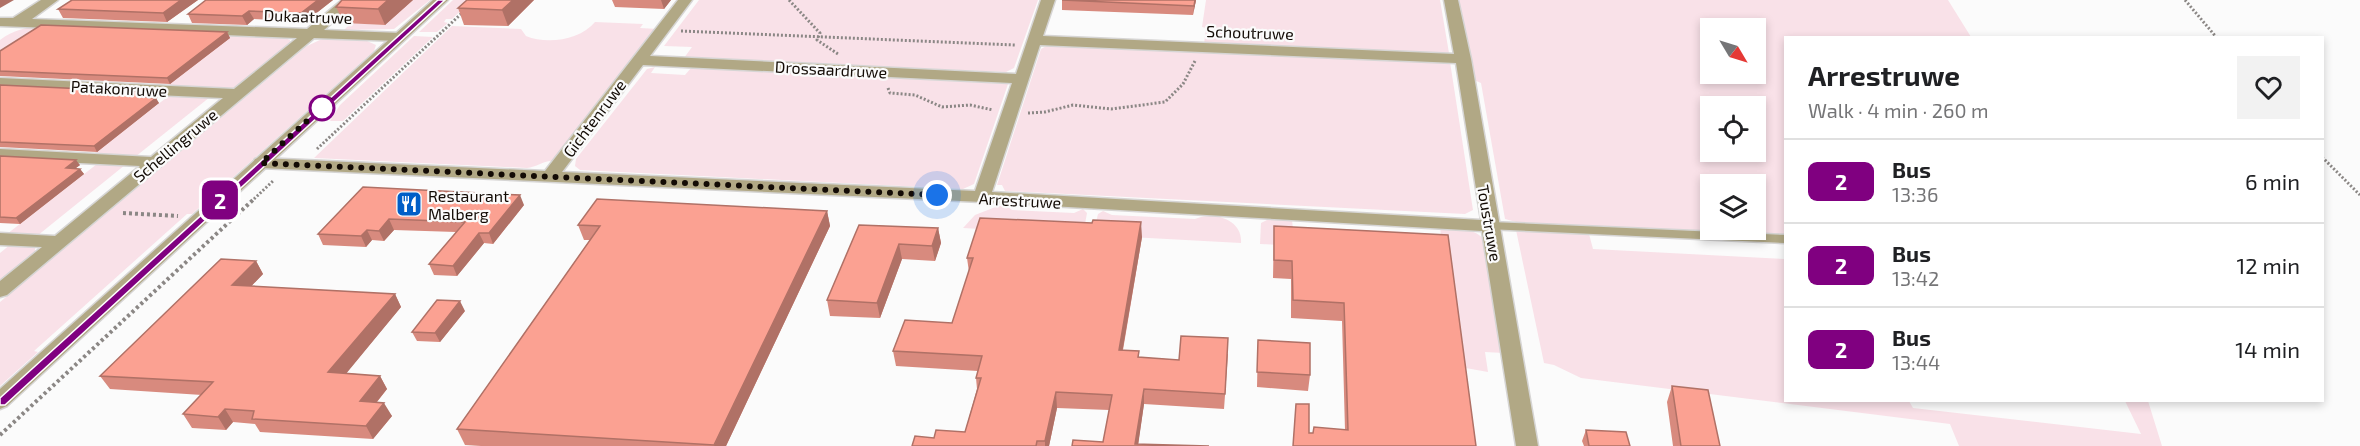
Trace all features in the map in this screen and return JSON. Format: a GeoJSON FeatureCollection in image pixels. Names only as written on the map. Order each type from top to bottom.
{"type":"FeatureCollection","features":[{"type":"Feature","properties":{"kind":"street"},"geometry":{"type":"LineString","coordinates":[[0,34],[7,23],[51,0]]}},
{"type":"Feature","properties":{"kind":"street","name":"Schellingruwe"},"geometry":{"type":"LineString","coordinates":[[0,291],[351,0]]}},
{"type":"Feature","properties":{"kind":"street"},"geometry":{"type":"LineString","coordinates":[[0,401],[441,0]]}},
{"type":"Feature","properties":{"kind":"street","name":"Gichtenruwe"},"geometry":{"type":"LineString","coordinates":[[549,177],[686,0]]}},
{"type":"Feature","properties":{"kind":"street"},"geometry":{"type":"LineString","coordinates":[[982,197],[1048,0]]}},
{"type":"Feature","properties":{"kind":"street","name":"Toustruwe"},"geometry":{"type":"LineString","coordinates":[[1451,0],[1463,59],[1527,446]]}},
{"type":"Feature","properties":{"kind":"street"},"geometry":{"type":"LineString","coordinates":[[170,30],[194,12]]}},
{"type":"Feature","properties":{"kind":"street","name":"Dukaatruwe"},"geometry":{"type":"LineString","coordinates":[[7,23],[400,38]]}},
{"type":"Feature","properties":{"kind":"street","name":"Schoutruwe"},"geometry":{"type":"LineString","coordinates":[[1034,43],[1463,59]]}},
{"type":"Feature","properties":{"kind":"street","name":"Drossaardruwe"},"geometry":{"type":"LineString","coordinates":[[639,60],[1023,79]]}},
{"type":"Feature","properties":{"kind":"street","name":"Patakonruwe"},"geometry":{"type":"LineString","coordinates":[[0,83],[237,94]]}},
{"type":"Feature","properties":{"kind":"street"},"geometry":{"type":"LineString","coordinates":[[0,154],[155,162]]}},
{"type":"Feature","properties":{"kind":"street","name":"Arrestruwe"},"geometry":{"type":"LineString","coordinates":[[261,163],[982,197],[1491,226]]}},
{"type":"Feature","properties":{"kind":"street"},"geometry":{"type":"LineString","coordinates":[[0,239],[60,242]]}},
{"type":"Feature","properties":{"kind":"lane"},"geometry":{"type":"LineString","coordinates":[[1491,226],[1784,239]]}},
{"type":"Feature","properties":{"kind":"path"},"geometry":{"type":"LineString","coordinates":[[789,0],[820,33],[817,40],[865,71]]}},
{"type":"Feature","properties":{"kind":"path"},"geometry":{"type":"LineString","coordinates":[[2185,0],[2215,36]]}},
{"type":"Feature","properties":{"kind":"path"},"geometry":{"type":"LineString","coordinates":[[0,435],[280,174],[290,174],[468,7]]}},
{"type":"Feature","properties":{"kind":"path"},"geometry":{"type":"LineString","coordinates":[[662,30],[1034,43]]}},
{"type":"Feature","properties":{"kind":"path"},"geometry":{"type":"LineString","coordinates":[[887,72],[890,93],[915,95],[942,107],[970,105],[1011,112],[1045,112],[1073,105],[1111,109],[1165,102],[1171,99],[1194,65],[1200,48]]}},
{"type":"Feature","properties":{"kind":"path"},"geometry":{"type":"LineString","coordinates":[[2324,159],[2360,195]]}},
{"type":"Feature","properties":{"kind":"path"},"geometry":{"type":"LineString","coordinates":[[96,212],[233,218]]}},
{"type":"Feature","properties":{"kind":"shaded area"},"geometry":{"type":"Polygon","coordinates":[[[413,0],[430,0],[394,29],[344,30],[351,23],[385,25],[413,0]]]}},
{"type":"Feature","properties":{"kind":"shaded area"},"geometry":{"type":"Polygon","coordinates":[[[453,0],[472,0],[452,19],[446,19],[444,22],[448,23],[437,32],[419,32],[453,0]]]}},
{"type":"Feature","properties":{"kind":"shaded area"},"geometry":{"type":"Polygon","coordinates":[[[699,0],[1038,0],[1014,68],[1006,72],[684,58],[692,47],[664,46],[699,0]]]}},
{"type":"Feature","properties":{"kind":"shaded area"},"geometry":{"type":"Polygon","coordinates":[[[1206,0],[1440,0],[1449,53],[1204,44],[1206,28],[1202,27],[1206,0]]]}},
{"type":"Feature","properties":{"kind":"shaded area"},"geometry":{"type":"Polygon","coordinates":[[[1459,0],[1948,0],[1970,36],[1784,36],[1784,236],[1766,235],[1766,174],[1700,174],[1700,232],[1516,222],[1505,219],[1481,83],[1474,80],[1459,0]]]}},
{"type":"Feature","properties":{"kind":"shaded area"},"geometry":{"type":"Polygon","coordinates":[[[595,22],[643,24],[640,28],[658,29],[553,161],[527,168],[314,158],[452,26],[521,29],[526,36],[534,39],[553,40],[572,37],[595,22]]]}},
{"type":"Feature","properties":{"kind":"shaded area"},"geometry":{"type":"Polygon","coordinates":[[[48,27],[0,59],[0,40],[6,36],[23,29],[48,27]]]}},
{"type":"Feature","properties":{"kind":"shaded area"},"geometry":{"type":"Polygon","coordinates":[[[232,35],[282,37],[290,40],[290,43],[242,84],[233,88],[165,87],[232,35]]]}},
{"type":"Feature","properties":{"kind":"shaded area"},"geometry":{"type":"Polygon","coordinates":[[[414,36],[433,37],[343,121],[330,121],[340,105],[414,36]]]}},
{"type":"Feature","properties":{"kind":"shaded area"},"geometry":{"type":"Polygon","coordinates":[[[322,39],[367,41],[376,45],[374,51],[192,214],[187,214],[34,351],[38,352],[0,386],[0,302],[307,46],[322,39]]]}},
{"type":"Feature","properties":{"kind":"shaded area"},"geometry":{"type":"Polygon","coordinates":[[[1048,45],[1450,62],[1473,210],[1465,214],[1005,191],[1002,185],[997,185],[1041,49],[1048,45]]]}},
{"type":"Feature","properties":{"kind":"shaded area"},"geometry":{"type":"Polygon","coordinates":[[[655,67],[651,73],[685,75],[691,68],[1008,84],[974,184],[963,189],[580,170],[575,166],[576,159],[647,69],[655,67]]]}},
{"type":"Feature","properties":{"kind":"shaded area"},"geometry":{"type":"Polygon","coordinates":[[[170,95],[210,97],[135,157],[92,155],[170,95]]]}},
{"type":"Feature","properties":{"kind":"shaded area"},"geometry":{"type":"Polygon","coordinates":[[[97,164],[125,165],[37,236],[7,234],[97,164]]]}},
{"type":"Feature","properties":{"kind":"shaded area"},"geometry":{"type":"Polygon","coordinates":[[[998,206],[1007,206],[1012,210],[1074,213],[1083,209],[1087,213],[1083,235],[963,228],[975,215],[998,206]]]}},
{"type":"Feature","properties":{"kind":"shaded area"},"geometry":{"type":"Polygon","coordinates":[[[1103,211],[1112,215],[1195,219],[1218,217],[1232,223],[1237,228],[1241,243],[1093,235],[1098,214],[1103,211]]]}},
{"type":"Feature","properties":{"kind":"shaded area"},"geometry":{"type":"Polygon","coordinates":[[[1269,219],[1292,220],[1293,229],[1441,236],[1440,227],[1471,231],[1477,234],[1486,242],[1504,353],[1485,352],[1488,372],[1460,367],[1445,252],[1260,244],[1261,223],[1269,219]]]}},
{"type":"Feature","properties":{"kind":"shaded area"},"geometry":{"type":"Polygon","coordinates":[[[1516,230],[1589,234],[1593,249],[1784,259],[1784,402],[1910,402],[1913,408],[2141,434],[2125,402],[2148,402],[2162,446],[1959,446],[1950,424],[1581,378],[1554,365],[1544,363],[1516,230]]]}},
{"type":"Feature","properties":{"kind":"shaded area"},"geometry":{"type":"Polygon","coordinates":[[[11,244],[35,247],[35,253],[0,283],[0,253],[11,244]]]}},
{"type":"Feature","properties":{"kind":"building"},"geometry":{"type":"Polygon","coordinates":[[[72,0],[181,0],[163,13],[58,9],[72,0]]]}},
{"type":"Feature","properties":{"kind":"building"},"geometry":{"type":"Polygon","coordinates":[[[206,0],[318,0],[301,13],[249,11],[242,16],[188,14],[206,0]]]}},
{"type":"Feature","properties":{"kind":"building"},"geometry":{"type":"Polygon","coordinates":[[[342,0],[388,0],[378,9],[336,7],[342,0]]]}},
{"type":"Feature","properties":{"kind":"building"},"geometry":{"type":"Polygon","coordinates":[[[467,0],[513,0],[502,10],[458,8],[467,0]]]}},
{"type":"Feature","properties":{"kind":"building"},"geometry":{"type":"Polygon","coordinates":[[[1062,0],[1195,0],[1194,6],[1062,0]]]}},
{"type":"Feature","properties":{"kind":"building"},"geometry":{"type":"Polygon","coordinates":[[[41,25],[227,32],[167,78],[0,71],[0,51],[41,25]]]}},
{"type":"Feature","properties":{"kind":"building"},"geometry":{"type":"Polygon","coordinates":[[[0,85],[149,92],[142,97],[156,98],[94,146],[0,142],[0,85]]]}},
{"type":"Feature","properties":{"kind":"building"},"geometry":{"type":"Polygon","coordinates":[[[0,156],[76,160],[66,168],[80,169],[16,218],[0,217],[0,156]]]}},
{"type":"Feature","properties":{"kind":"building"},"geometry":{"type":"Polygon","coordinates":[[[363,187],[520,195],[489,233],[479,233],[453,266],[429,264],[465,222],[389,219],[379,231],[367,230],[361,236],[318,234],[363,187]]]}},
{"type":"Feature","properties":{"kind":"building"},"geometry":{"type":"Polygon","coordinates":[[[597,199],[827,211],[714,445],[457,429],[600,226],[578,225],[597,199]]]}},
{"type":"Feature","properties":{"kind":"building"},"geometry":{"type":"Polygon","coordinates":[[[980,218],[1092,223],[1093,220],[1141,222],[1119,350],[1139,351],[1138,357],[1179,360],[1181,336],[1228,338],[1225,394],[1144,389],[1135,444],[1209,446],[1072,446],[1073,440],[1103,442],[1112,395],[1056,392],[1045,441],[1037,441],[1036,446],[912,446],[915,436],[934,438],[936,430],[965,432],[981,378],[976,378],[982,356],[893,351],[905,320],[952,323],[973,258],[967,258],[980,218]]]}},
{"type":"Feature","properties":{"kind":"building"},"geometry":{"type":"Polygon","coordinates":[[[859,225],[938,228],[932,246],[899,244],[877,303],[827,300],[859,225]]]}},
{"type":"Feature","properties":{"kind":"building"},"geometry":{"type":"Polygon","coordinates":[[[1274,226],[1448,235],[1476,446],[1293,446],[1296,404],[1309,404],[1309,433],[1313,433],[1314,427],[1348,430],[1344,303],[1293,300],[1292,261],[1274,260],[1274,226]]]}},
{"type":"Feature","properties":{"kind":"building"},"geometry":{"type":"Polygon","coordinates":[[[221,259],[256,261],[232,285],[395,294],[328,372],[380,376],[360,401],[384,403],[366,426],[252,419],[254,411],[225,409],[218,417],[183,414],[213,382],[100,376],[221,259]]]}},
{"type":"Feature","properties":{"kind":"building"},"geometry":{"type":"Polygon","coordinates":[[[437,300],[460,301],[435,333],[412,332],[437,300]]]}},
{"type":"Feature","properties":{"kind":"building"},"geometry":{"type":"Polygon","coordinates":[[[1258,340],[1310,343],[1310,375],[1257,372],[1258,340]]]}},
{"type":"Feature","properties":{"kind":"building"},"geometry":{"type":"Polygon","coordinates":[[[1672,386],[1708,390],[1720,446],[1681,446],[1672,386]]]}},
{"type":"Feature","properties":{"kind":"building"},"geometry":{"type":"Polygon","coordinates":[[[1586,430],[1626,432],[1630,446],[1589,446],[1586,430]]]}},
{"type":"Feature","properties":{"kind":"bus line","name":"2"},"geometry":{"type":"LineString","coordinates":[[0,401],[441,0]]}},
{"type":"Feature","properties":{"kind":"place","name":"Restaurant Malberg"},"geometry":{"type":"Point","coordinates":[409,204]}},
{"type":"Feature","properties":{"kind":"route"},"geometry":{"type":"LineString","coordinates":[[322,108],[330,100],[261,163],[937,195]]}}]}
